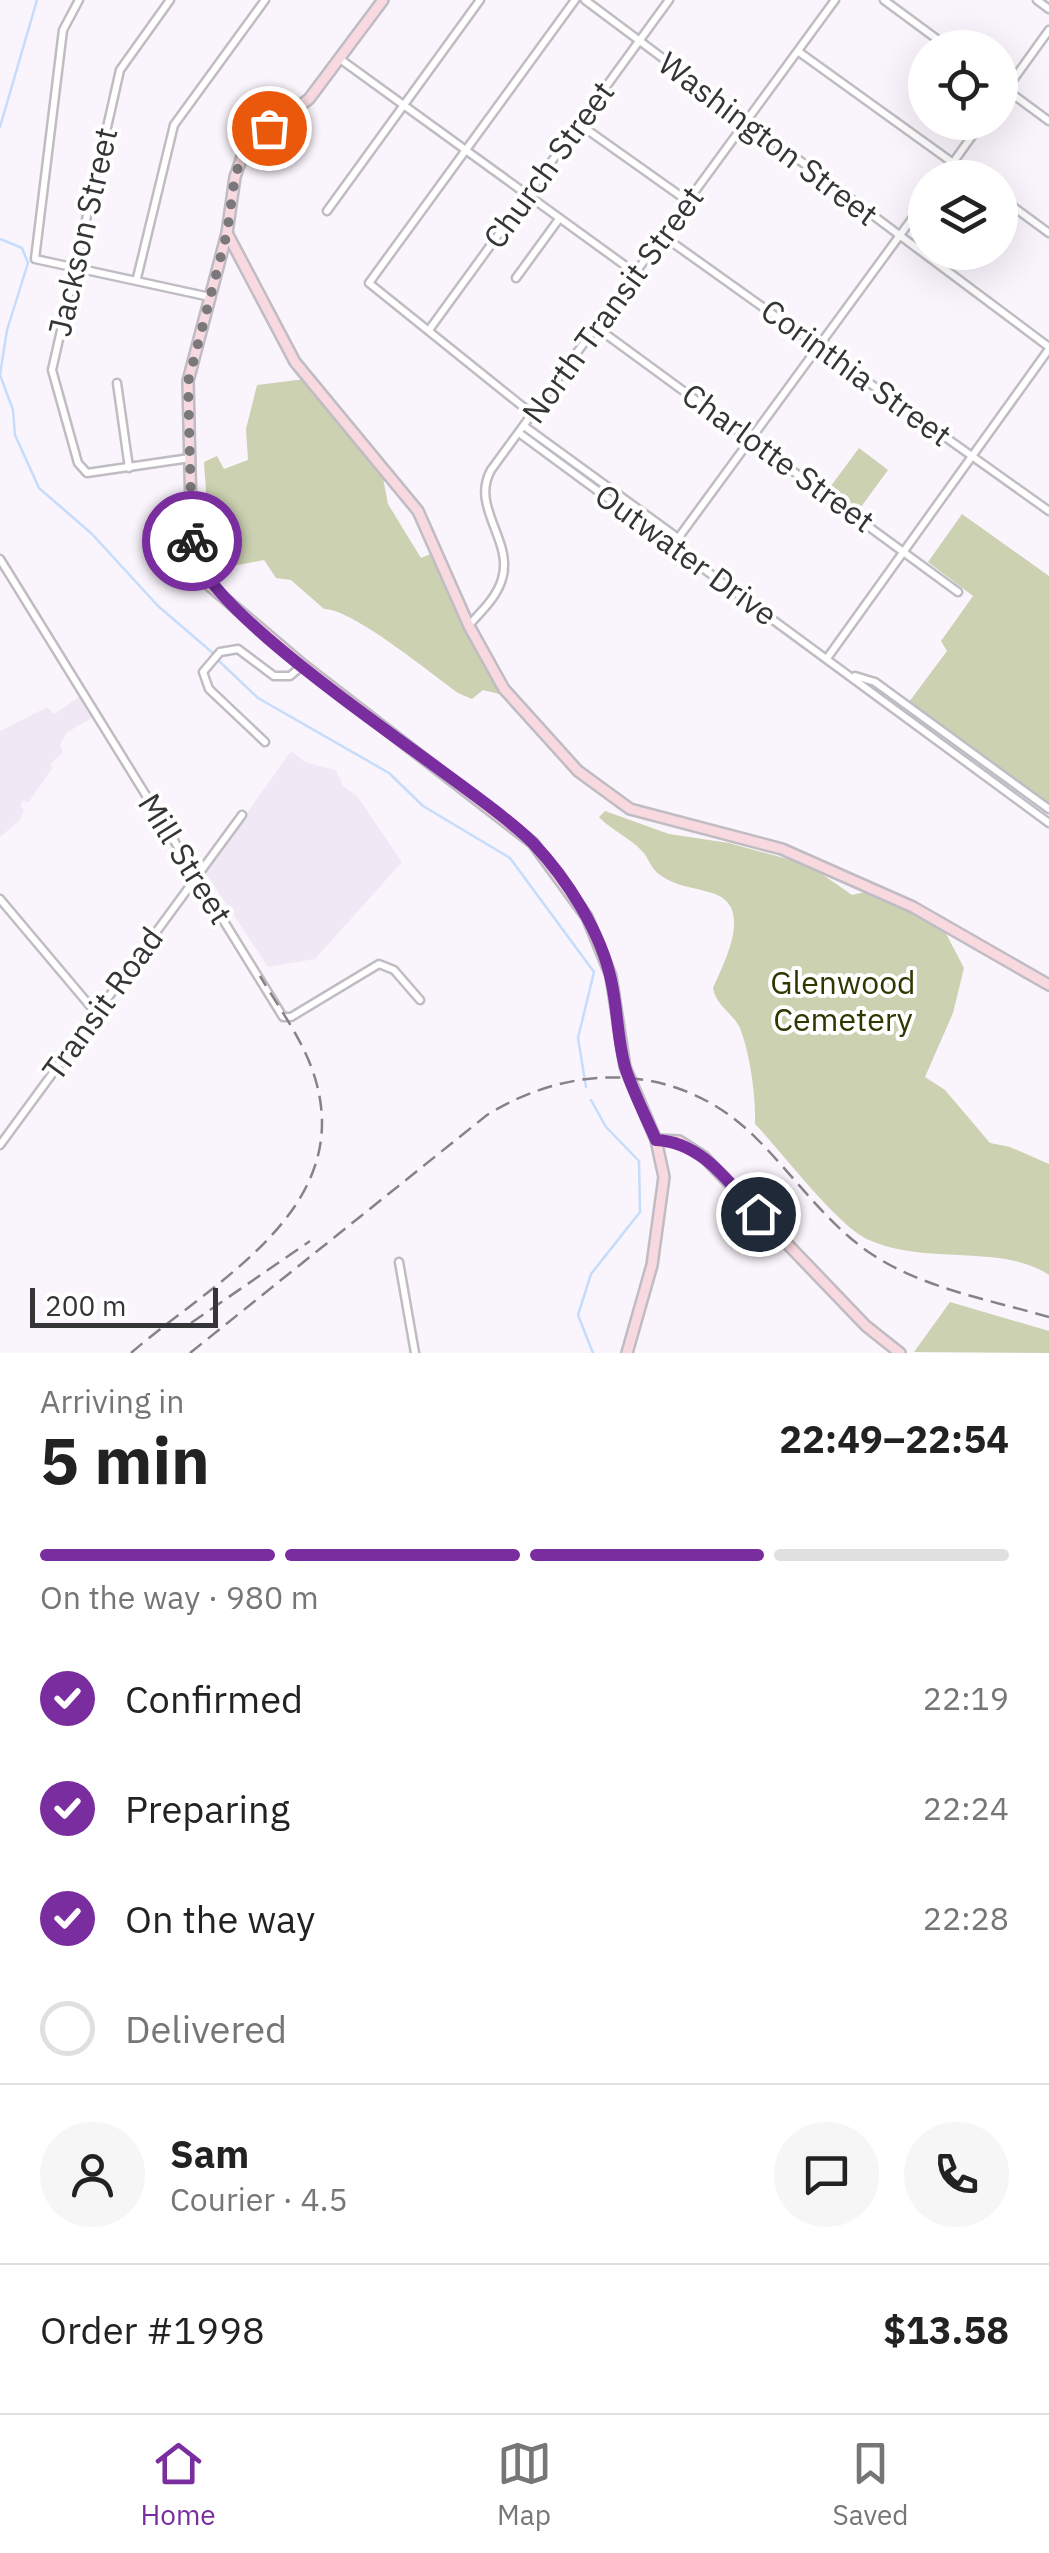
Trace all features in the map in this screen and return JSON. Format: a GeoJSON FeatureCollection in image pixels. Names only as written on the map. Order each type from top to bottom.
{"type":"FeatureCollection","features":[{"type":"Feature","properties":{"kind":"street"},"geometry":{"type":"LineString","coordinates":[[80,0],[63,30],[35,259],[137,278],[210,297]]}},
{"type":"Feature","properties":{"kind":"street","name":"Jackson Street"},"geometry":{"type":"LineString","coordinates":[[129,468],[87,473],[78,463],[52,370],[120,70],[170,0]]}},
{"type":"Feature","properties":{"kind":"street"},"geometry":{"type":"LineString","coordinates":[[383,0],[310,100],[243,154],[235,176],[227,233],[188,382],[192,556],[210,586],[303,665],[532,843],[587,917],[611,976],[625,1067],[656,1140],[664,1176],[663,1212],[627,1353]]}},
{"type":"Feature","properties":{"kind":"street"},"geometry":{"type":"LineString","coordinates":[[327,211],[480,0]]}},
{"type":"Feature","properties":{"kind":"street"},"geometry":{"type":"LineString","coordinates":[[532,414],[370,283],[575,0]]}},
{"type":"Feature","properties":{"kind":"street","name":"Washington Street"},"geometry":{"type":"LineString","coordinates":[[585,0],[1049,348]]}},
{"type":"Feature","properties":{"kind":"street","name":"Church Street"},"geometry":{"type":"LineString","coordinates":[[429,330],[669,0]]}},
{"type":"Feature","properties":{"kind":"street","name":"North Transit Street"},"geometry":{"type":"LineString","coordinates":[[468,626],[493,598],[504,575],[483,491],[491,470],[835,0]]}},
{"type":"Feature","properties":{"kind":"street"},"geometry":{"type":"LineString","coordinates":[[884,0],[925,30]]}},
{"type":"Feature","properties":{"kind":"street"},"geometry":{"type":"LineString","coordinates":[[1037,0],[1049,9]]}},
{"type":"Feature","properties":{"kind":"street"},"geometry":{"type":"LineString","coordinates":[[137,278],[174,126],[263,1]]}},
{"type":"Feature","properties":{"kind":"street"},"geometry":{"type":"LineString","coordinates":[[1018,68],[1049,30]]}},
{"type":"Feature","properties":{"kind":"street"},"geometry":{"type":"LineString","coordinates":[[799,52],[951,160]]}},
{"type":"Feature","properties":{"kind":"street"},"geometry":{"type":"LineString","coordinates":[[340,59],[634,272]]}},
{"type":"Feature","properties":{"kind":"street"},"geometry":{"type":"LineString","coordinates":[[1018,98],[1049,121]]}},
{"type":"Feature","properties":{"kind":"street"},"geometry":{"type":"LineString","coordinates":[[579,124],[689,202]]}},
{"type":"Feature","properties":{"kind":"street"},"geometry":{"type":"LineString","coordinates":[[1018,210],[1049,233]]}},
{"type":"Feature","properties":{"kind":"street"},"geometry":{"type":"LineString","coordinates":[[516,278],[559,219]]}},
{"type":"Feature","properties":{"kind":"street"},"geometry":{"type":"LineString","coordinates":[[673,545],[908,224]]}},
{"type":"Feature","properties":{"kind":"street"},"geometry":{"type":"LineString","coordinates":[[227,233],[296,362],[418,512],[468,626],[504,689],[542,724],[578,771],[630,809],[797,855],[913,906],[1049,985]]}},
{"type":"Feature","properties":{"kind":"street","name":"Corinthia Street"},"geometry":{"type":"LineString","coordinates":[[663,236],[1049,511]]}},
{"type":"Feature","properties":{"kind":"street","name":"Charlotte Street"},"geometry":{"type":"LineString","coordinates":[[596,327],[958,592]]}},
{"type":"Feature","properties":{"kind":"street"},"geometry":{"type":"LineString","coordinates":[[828,657],[1049,348]]}},
{"type":"Feature","properties":{"kind":"street"},"geometry":{"type":"LineString","coordinates":[[116,382],[129,468],[191,458]]}},
{"type":"Feature","properties":{"kind":"street","name":"Outwater Drive"},"geometry":{"type":"LineString","coordinates":[[521,430],[854,676],[866,690],[1049,822]]}},
{"type":"Feature","properties":{"kind":"street","name":"Mill Street"},"geometry":{"type":"LineString","coordinates":[[0,559],[283,1017],[378,964],[394,970],[420,1000]]}},
{"type":"Feature","properties":{"kind":"street"},"geometry":{"type":"LineString","coordinates":[[265,742],[209,689],[204,672],[212,657],[238,649],[274,676],[290,676],[303,665]]}},
{"type":"Feature","properties":{"kind":"street","name":"Outwater Drive"},"geometry":{"type":"LineString","coordinates":[[854,676],[875,682],[1049,808]]}},
{"type":"Feature","properties":{"kind":"street","name":"Transit Road"},"geometry":{"type":"LineString","coordinates":[[0,1145],[242,815]]}},
{"type":"Feature","properties":{"kind":"street"},"geometry":{"type":"LineString","coordinates":[[0,899],[96,1013]]}},
{"type":"Feature","properties":{"kind":"street"},"geometry":{"type":"LineString","coordinates":[[656,1140],[679,1141],[704,1157],[866,1326],[900,1353]]}},
{"type":"Feature","properties":{"kind":"street"},"geometry":{"type":"LineString","coordinates":[[399,1262],[415,1353]]}},
{"type":"Feature","properties":{"kind":"shaded area"},"geometry":{"type":"Polygon","coordinates":[[[79,697],[92,718],[66,733],[60,745],[63,752],[51,764],[52,769],[28,803],[24,800],[20,806],[24,810],[20,820],[0,837],[0,731],[47,707],[54,714],[79,697]]]}},
{"type":"Feature","properties":{"kind":"shaded area"},"geometry":{"type":"Polygon","coordinates":[[[291,751],[307,763],[336,770],[343,786],[357,796],[402,862],[315,959],[268,967],[205,872],[291,751]]]}},
{"type":"Feature","properties":{"kind":"green space"},"geometry":{"type":"Polygon","coordinates":[[[305,379],[381,467],[388,504],[421,558],[433,553],[487,670],[502,689],[499,694],[483,690],[472,699],[458,693],[371,630],[324,609],[291,580],[276,578],[264,560],[217,569],[210,549],[204,462],[217,456],[224,469],[248,460],[246,429],[257,385],[305,379]]]}},
{"type":"Feature","properties":{"kind":"green space"},"geometry":{"type":"Polygon","coordinates":[[[859,448],[888,470],[858,511],[828,490],[859,448]]]}},
{"type":"Feature","properties":{"kind":"green space"},"geometry":{"type":"Polygon","coordinates":[[[962,514],[1049,576],[1049,803],[909,702],[947,651],[941,641],[973,596],[928,562],[962,514]]]}},
{"type":"Feature","properties":{"kind":"green space","name":"Glenwood Cemetery"},"geometry":{"type":"Polygon","coordinates":[[[605,811],[669,834],[729,843],[809,865],[852,895],[865,892],[942,926],[964,968],[953,1013],[925,1077],[945,1090],[990,1143],[1049,1164],[1049,1275],[1009,1260],[891,1248],[856,1232],[826,1205],[755,1124],[752,1075],[744,1038],[713,988],[733,936],[732,910],[725,900],[712,893],[660,875],[637,846],[599,817],[605,811]]]}},
{"type":"Feature","properties":{"kind":"green space"},"geometry":{"type":"Polygon","coordinates":[[[950,1302],[1049,1331],[1049,1353],[914,1352],[950,1302]]]}},
{"type":"Feature","properties":{"kind":"waterway"},"geometry":{"type":"LineString","coordinates":[[0,127],[37,0]]}},
{"type":"Feature","properties":{"kind":"waterway"},"geometry":{"type":"LineString","coordinates":[[0,239],[22,248],[28,263],[7,330],[0,375],[13,410],[15,435],[39,488],[92,534],[158,606],[214,654]]}},
{"type":"Feature","properties":{"kind":"waterway"},"geometry":{"type":"LineString","coordinates":[[219,661],[258,698],[389,773],[423,806],[510,858],[594,972],[578,1038],[586,1087]]}},
{"type":"Feature","properties":{"kind":"waterway"},"geometry":{"type":"LineString","coordinates":[[591,1100],[606,1127],[639,1161],[640,1212],[591,1274],[578,1315],[593,1353]]}},
{"type":"Feature","properties":{"kind":"railway"},"geometry":{"type":"LineString","coordinates":[[131,1353],[269,1238],[296,1204],[315,1167],[322,1125],[315,1078],[298,1038],[260,976]]}},
{"type":"Feature","properties":{"kind":"railway"},"geometry":{"type":"LineString","coordinates":[[190,1353],[487,1115],[521,1097],[592,1078],[628,1078],[663,1084],[697,1096],[758,1140],[825,1214],[870,1253],[934,1284],[1049,1317]]}},
{"type":"Feature","properties":{"kind":"railway"},"geometry":{"type":"LineString","coordinates":[[191,1323],[310,1241]]}},
{"type":"Feature","properties":{"kind":"way so far"},"geometry":{"type":"LineString","coordinates":[[192,541],[188,382],[227,233],[235,176],[243,154],[269,128]]}},
{"type":"Feature","properties":{"kind":"route"},"geometry":{"type":"LineString","coordinates":[[192,541],[192,556],[210,586],[303,665],[532,843],[587,917],[611,976],[625,1067],[656,1140],[679,1141],[704,1157],[758,1214]]}}]}
